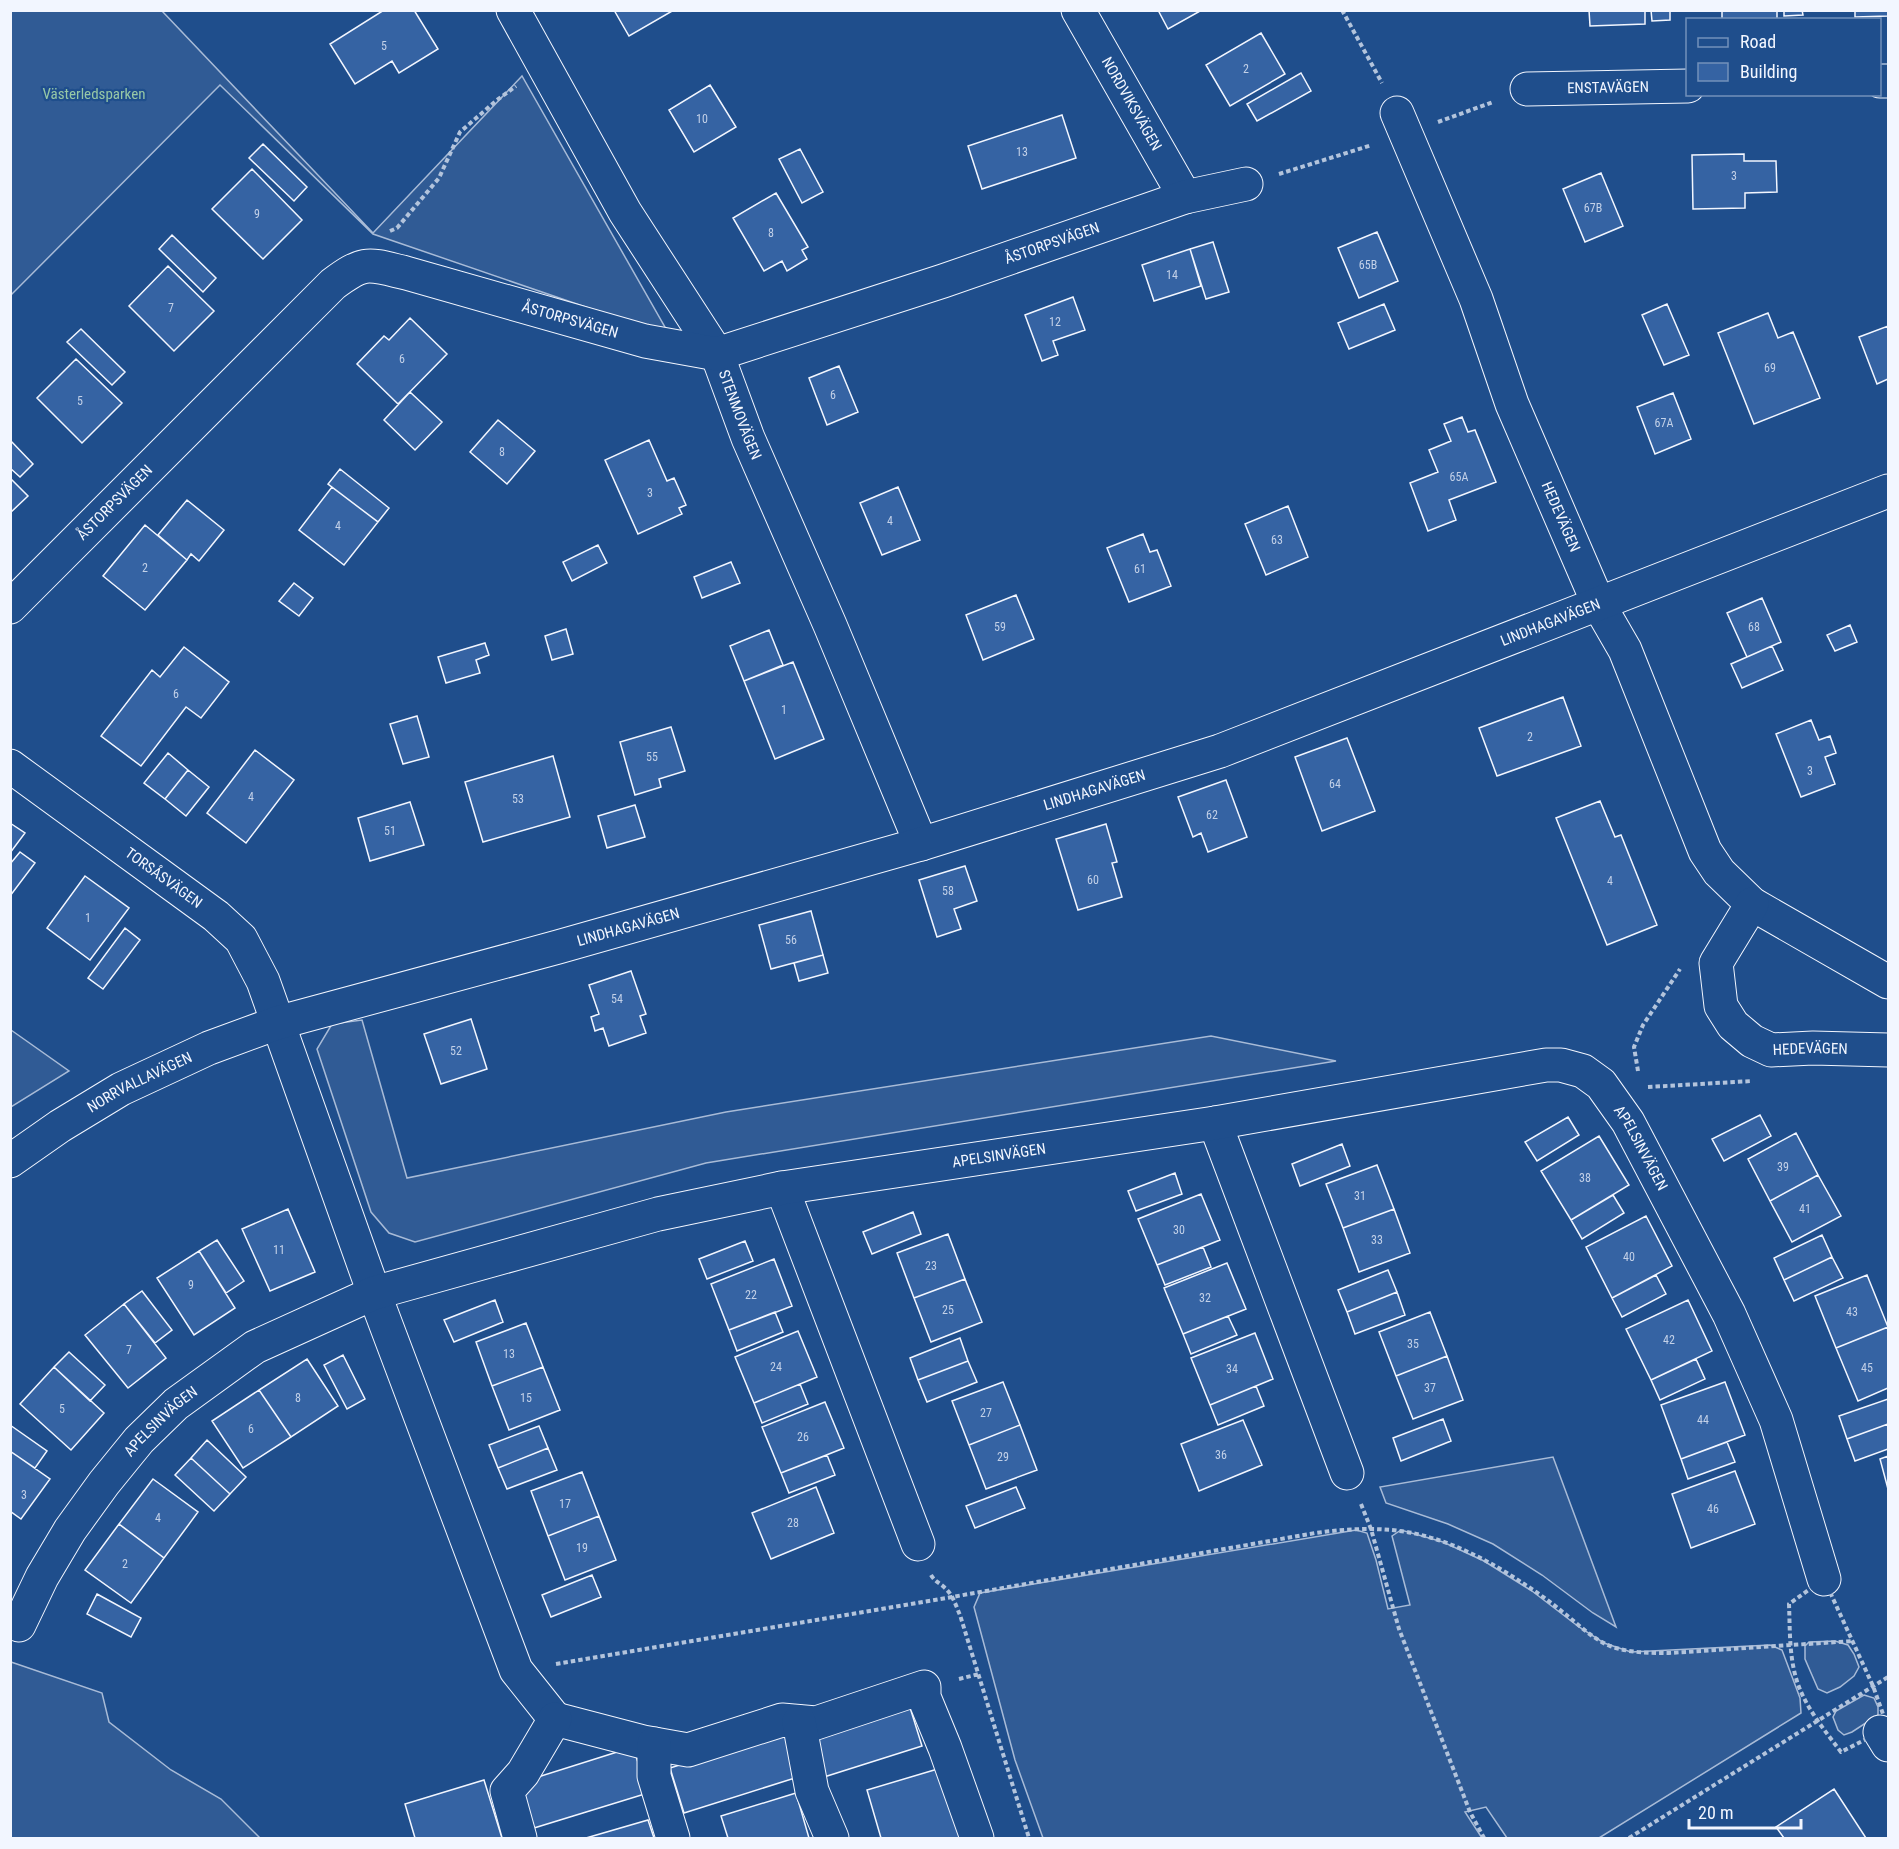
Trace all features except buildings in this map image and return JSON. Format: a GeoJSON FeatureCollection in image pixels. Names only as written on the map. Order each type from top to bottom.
{"type":"FeatureCollection","features":[{"type":"Feature","properties":{"kind":"street","name":"STENMOVÄGEN"},"geometry":{"type":"LineString","coordinates":[[513,10],[625,212],[717,354],[748,438],[830,625],[921,844]]}},
{"type":"Feature","properties":{"kind":"street","name":"NORDVIKSVÄGEN"},"geometry":{"type":"LineString","coordinates":[[1078,10],[1185,197]]}},
{"type":"Feature","properties":{"kind":"street","name":"ENSTAVÄGEN"},"geometry":{"type":"LineString","coordinates":[[1527,89],[1686,86]]}},
{"type":"Feature","properties":{"kind":"street","name":"HEDEVÄGEN"},"geometry":{"type":"LineString","coordinates":[[1397,114],[1476,299],[1512,404],[1599,605],[1625,650],[1705,850],[1719,872],[1752,904],[1888,982]]}},
{"type":"Feature","properties":{"kind":"street","name":"ÅSTORPSVÄGEN"},"geometry":{"type":"LineString","coordinates":[[10,607],[333,284],[351,270],[369,264],[645,341],[717,354],[943,281],[1185,197],[1246,184]]}},
{"type":"Feature","properties":{"kind":"street","name":"LINDHAGAVÄGEN"},"geometry":{"type":"LineString","coordinates":[[277,1023],[558,947],[921,844],[1220,751],[1888,491]]}},
{"type":"Feature","properties":{"kind":"street","name":"TORSÅSVÄGEN"},"geometry":{"type":"LineString","coordinates":[[10,766],[216,916],[241,939],[263,981],[277,1023]]}},
{"type":"Feature","properties":{"kind":"street","name":"HEDEVÄGEN"},"geometry":{"type":"LineString","coordinates":[[1752,904],[1716,963],[1720,1006],[1733,1024],[1752,1041],[1771,1050],[1813,1048],[1888,1050]]}},
{"type":"Feature","properties":{"kind":"street","name":"NORRVALLAVÄGEN"},"geometry":{"type":"LineString","coordinates":[[10,1161],[60,1126],[121,1089],[209,1048],[277,1023]]}},
{"type":"Feature","properties":{"kind":"street"},"geometry":{"type":"LineString","coordinates":[[277,1023],[374,1293],[516,1670],[555,1719],[654,1744],[688,1750],[782,1720],[816,1723],[924,1687],[924,1697],[945,1748],[977,1839]]}},
{"type":"Feature","properties":{"kind":"street","name":"APELSINVÄGEN"},"geometry":{"type":"LineString","coordinates":[[19,1625],[42,1577],[70,1530],[132,1449],[176,1404],[255,1347],[374,1293],[658,1214],[782,1188],[1215,1124],[1546,1065],[1561,1065],[1583,1071],[1601,1084],[1629,1096],[1628,1122],[1728,1314],[1776,1420],[1824,1579]]}},
{"type":"Feature","properties":{"kind":"street"},"geometry":{"type":"LineString","coordinates":[[1215,1124],[1347,1473]]}},
{"type":"Feature","properties":{"kind":"street"},"geometry":{"type":"LineString","coordinates":[[782,1188],[918,1544]]}},
{"type":"Feature","properties":{"kind":"street"},"geometry":{"type":"LineString","coordinates":[[520,1839],[507,1791],[523,1773],[555,1719]]}},
{"type":"Feature","properties":{"kind":"street"},"geometry":{"type":"LineString","coordinates":[[799,1722],[812,1791],[832,1839]]}},
{"type":"Feature","properties":{"kind":"street"},"geometry":{"type":"LineString","coordinates":[[654,1744],[654,1776],[673,1839]]}},
{"type":"Feature","properties":{"kind":"path"},"geometry":{"type":"LineString","coordinates":[[1342,10],[1397,114]]}},
{"type":"Feature","properties":{"kind":"path"},"geometry":{"type":"LineString","coordinates":[[369,264],[381,235],[397,228],[440,178],[460,132],[496,100],[544,67]]}},
{"type":"Feature","properties":{"kind":"path"},"geometry":{"type":"LineString","coordinates":[[1682,967],[1643,1024],[1634,1047],[1629,1096],[1650,1087],[1758,1080]]}},
{"type":"Feature","properties":{"kind":"path"},"geometry":{"type":"LineString","coordinates":[[1347,1473],[1371,1529],[1399,1629],[1470,1812],[1484,1839]]}},
{"type":"Feature","properties":{"kind":"path"},"geometry":{"type":"LineString","coordinates":[[516,1670],[1348,1529],[1407,1532],[1465,1551],[1521,1582],[1600,1641],[1627,1650],[1669,1653],[1853,1641]]}},
{"type":"Feature","properties":{"kind":"path"},"geometry":{"type":"LineString","coordinates":[[918,1544],[934,1580],[952,1597],[960,1614],[1029,1839]]}},
{"type":"Feature","properties":{"kind":"path"},"geometry":{"type":"LineString","coordinates":[[1824,1579],[1853,1641],[1883,1714],[1879,1725],[1884,1738],[1841,1752],[1816,1721],[1796,1679],[1788,1604],[1824,1579]]}},
{"type":"Feature","properties":{"kind":"path"},"geometry":{"type":"LineString","coordinates":[[1629,1839],[1888,1677]]}},
{"type":"Feature","properties":{"kind":"shaded area"},"geometry":{"type":"Polygon","coordinates":[[[11,11],[162,11],[373,233],[522,76],[670,336],[373,234],[220,85],[11,295],[11,11]]]}},
{"type":"Feature","properties":{"kind":"shaded area"},"geometry":{"type":"Polygon","coordinates":[[[362,1020],[407,1178],[726,1112],[1211,1036],[1336,1061],[706,1163],[415,1242],[389,1233],[371,1212],[317,1049],[332,1024],[362,1020]]]}},
{"type":"Feature","properties":{"kind":"shaded area"},"geometry":{"type":"Polygon","coordinates":[[[11,1030],[69,1071],[11,1107],[11,1030]]]}},
{"type":"Feature","properties":{"kind":"shaded area"},"geometry":{"type":"Polygon","coordinates":[[[1553,1457],[1616,1627],[1493,1544],[1448,1524],[1386,1503],[1380,1487],[1553,1457]]]}},
{"type":"Feature","properties":{"kind":"shaded area"},"geometry":{"type":"Polygon","coordinates":[[[1356,1530],[1367,1533],[1388,1609],[1410,1605],[1392,1536],[1401,1530],[1443,1542],[1484,1561],[1532,1591],[1604,1643],[1631,1652],[1770,1645],[1782,1650],[1800,1698],[1801,1713],[1599,1838],[1507,1838],[1486,1807],[1465,1812],[1482,1838],[1043,1838],[1015,1760],[974,1607],[980,1593],[1356,1530]]]}},
{"type":"Feature","properties":{"kind":"shaded area"},"geometry":{"type":"Polygon","coordinates":[[[1835,1641],[1848,1645],[1859,1667],[1854,1676],[1840,1687],[1827,1693],[1818,1689],[1805,1659],[1805,1646],[1809,1642],[1835,1641]]]}},
{"type":"Feature","properties":{"kind":"shaded area"},"geometry":{"type":"Polygon","coordinates":[[[11,1662],[102,1693],[109,1722],[171,1770],[221,1799],[260,1838],[11,1838],[11,1662]]]}},
{"type":"Feature","properties":{"kind":"shaded area"},"geometry":{"type":"Polygon","coordinates":[[[1864,1695],[1874,1698],[1878,1707],[1878,1715],[1844,1735],[1838,1730],[1833,1717],[1836,1711],[1864,1695]]]}},
{"type":"Feature","properties":{"kind":"park label","name":"Västerledsparken"},"geometry":{"type":"Point","coordinates":[94,94]}}]}
